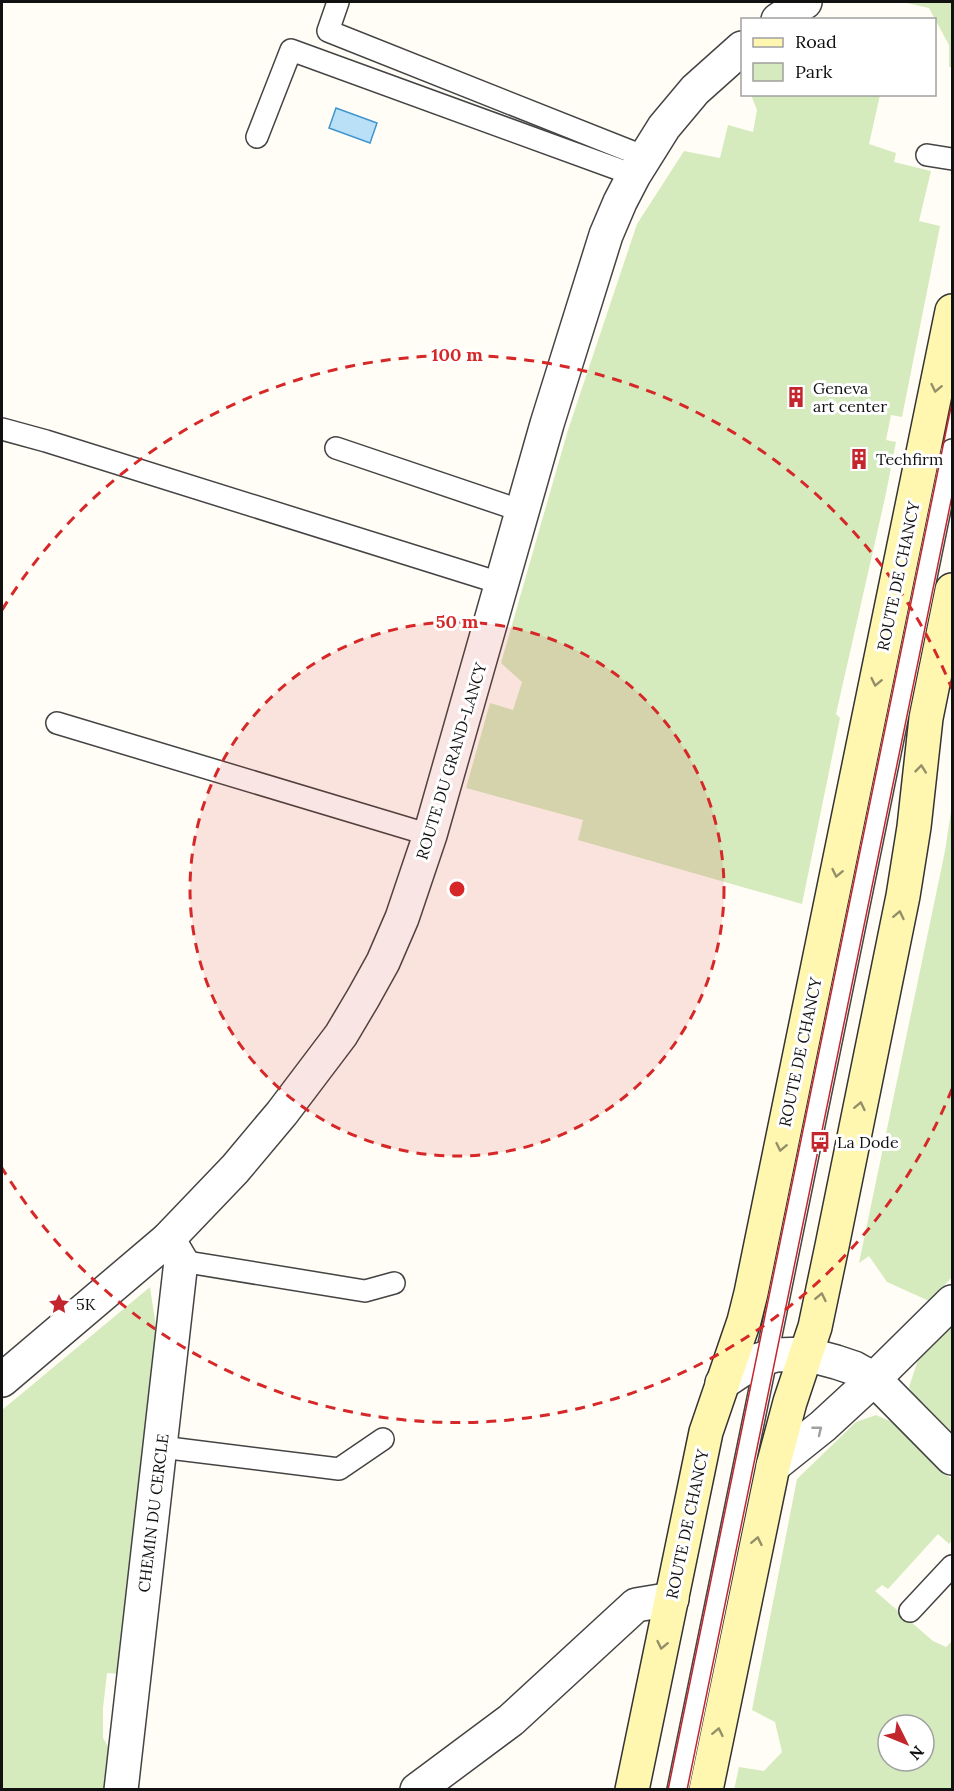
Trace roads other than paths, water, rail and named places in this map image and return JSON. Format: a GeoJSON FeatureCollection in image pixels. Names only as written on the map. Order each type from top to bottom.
{"type":"FeatureCollection","features":[{"type":"Feature","properties":{"kind":"main road","name":"ROUTE DE CHANCY"},"geometry":{"type":"LineString","coordinates":[[632,1790],[706,1432],[744,1322],[751,1293],[952,310]]}},
{"type":"Feature","properties":{"kind":"main road"},"geometry":{"type":"LineString","coordinates":[[706,1790],[772,1466],[819,1306],[903,896],[914,827],[926,718],[952,590]]}},
{"type":"Feature","properties":{"kind":"street"},"geometry":{"type":"LineString","coordinates":[[781,18],[805,2]]}},
{"type":"Feature","properties":{"kind":"street","name":"ROUTE DU GRAND-LANCY"},"geometry":{"type":"LineString","coordinates":[[2,1380],[175,1250],[235,1169],[282,1113],[341,1035],[383,962],[402,918],[430,835],[522,511],[603,245],[620,202],[639,166],[664,127],[690,96],[741,49]]}},
{"type":"Feature","properties":{"kind":"street","name":"CHEMIN DU CERCLE"},"geometry":{"type":"LineString","coordinates":[[121,1790],[161,1447],[175,1250]]}},
{"type":"Feature","properties":{"kind":"street"},"geometry":{"type":"LineString","coordinates":[[772,1466],[823,1426],[952,1302]]}},
{"type":"Feature","properties":{"kind":"street"},"geometry":{"type":"LineString","coordinates":[[722,1383],[739,1370],[776,1354],[806,1354],[852,1367],[874,1379],[952,1458]]}},
{"type":"Feature","properties":{"kind":"street"},"geometry":{"type":"LineString","coordinates":[[417,1790],[511,1720],[636,1605],[672,1599]]}},
{"type":"Feature","properties":{"kind":"lane"},"geometry":{"type":"LineString","coordinates":[[338,2],[328,31],[639,166]]}},
{"type":"Feature","properties":{"kind":"lane"},"geometry":{"type":"LineString","coordinates":[[257,137],[291,50],[639,166]]}},
{"type":"Feature","properties":{"kind":"lane"},"geometry":{"type":"LineString","coordinates":[[927,155],[952,159]]}},
{"type":"Feature","properties":{"kind":"lane"},"geometry":{"type":"LineString","coordinates":[[3,436],[46,441],[503,584]]}},
{"type":"Feature","properties":{"kind":"lane"},"geometry":{"type":"LineString","coordinates":[[336,448],[522,511]]}},
{"type":"Feature","properties":{"kind":"lane"},"geometry":{"type":"LineString","coordinates":[[678,1790],[952,450]]}},
{"type":"Feature","properties":{"kind":"lane"},"geometry":{"type":"LineString","coordinates":[[57,723],[430,835]]}},
{"type":"Feature","properties":{"kind":"lane"},"geometry":{"type":"LineString","coordinates":[[175,1250],[365,1291],[394,1283]]}},
{"type":"Feature","properties":{"kind":"lane"},"geometry":{"type":"LineString","coordinates":[[161,1447],[339,1469],[383,1439]]}},
{"type":"Feature","properties":{"kind":"lane"},"geometry":{"type":"LineString","coordinates":[[910,1611],[952,1566]]}},
{"type":"Feature","properties":{"kind":"water"},"geometry":{"type":"Polygon","coordinates":[[[336,108],[377,123],[370,143],[329,128],[336,108]]]}},
{"type":"Feature","properties":{"kind":"tram line"},"geometry":{"type":"LineString","coordinates":[[668,1790],[952,402]]}},
{"type":"Feature","properties":{"kind":"tram line"},"geometry":{"type":"LineString","coordinates":[[687,1790],[952,496]]}},
{"type":"Feature","properties":{"kind":"place","name":"Geneva art center"},"geometry":{"type":"Point","coordinates":[796,397]}},
{"type":"Feature","properties":{"kind":"place","name":"Techfirm"},"geometry":{"type":"Point","coordinates":[859,459]}},
{"type":"Feature","properties":{"kind":"place","name":"La Dode"},"geometry":{"type":"Point","coordinates":[820,1142]}},
{"type":"Feature","properties":{"kind":"place","name":"5K"},"geometry":{"type":"Point","coordinates":[59,1304]}}]}
